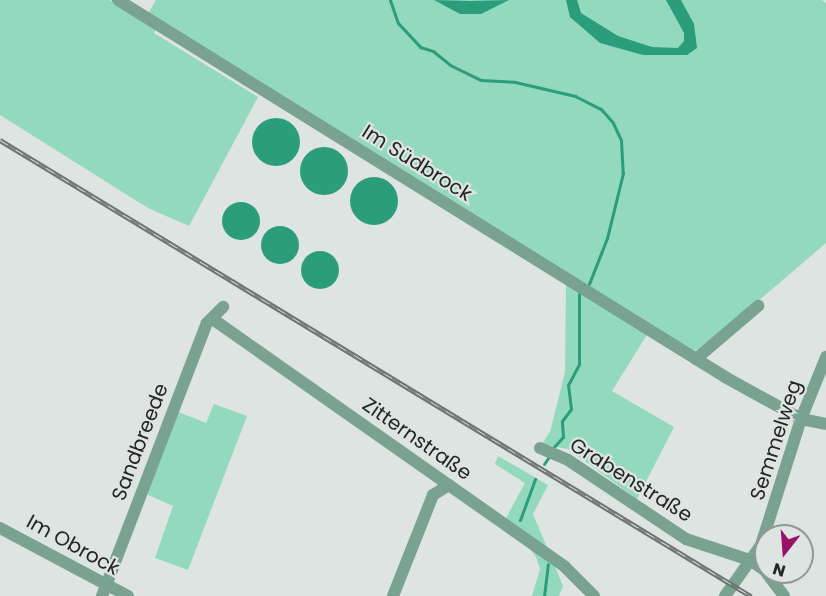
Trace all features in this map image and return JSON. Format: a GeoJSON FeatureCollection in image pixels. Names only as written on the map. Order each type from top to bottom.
{"type":"FeatureCollection","features":[{"type":"Feature","properties":{"kind":"street","name":"Im Südbrock"},"geometry":{"type":"LineString","coordinates":[[118,0],[696,359],[801,419],[826,424]]}},
{"type":"Feature","properties":{"kind":"street"},"geometry":{"type":"LineString","coordinates":[[696,359],[758,306]]}},
{"type":"Feature","properties":{"kind":"street","name":"Sandbreede"},"geometry":{"type":"LineString","coordinates":[[104,590],[207,323],[214,320],[223,307]]}},
{"type":"Feature","properties":{"kind":"street","name":"Zitternstraße"},"geometry":{"type":"LineString","coordinates":[[214,320],[565,567],[594,596]]}},
{"type":"Feature","properties":{"kind":"street","name":"Semmelweg"},"geometry":{"type":"LineString","coordinates":[[726,596],[761,545],[801,419],[826,357]]}},
{"type":"Feature","properties":{"kind":"street","name":"Grabenstraße"},"geometry":{"type":"LineString","coordinates":[[540,448],[568,460],[686,539],[754,563]]}},
{"type":"Feature","properties":{"kind":"street"},"geometry":{"type":"LineString","coordinates":[[393,596],[433,495],[449,485]]}},
{"type":"Feature","properties":{"kind":"street","name":"Im Obrock"},"geometry":{"type":"LineString","coordinates":[[0,528],[104,590],[128,596]]}},
{"type":"Feature","properties":{"kind":"shaded area"},"geometry":{"type":"Polygon","coordinates":[[[0,0],[110,0],[144,21],[156,0],[822,0],[826,3],[826,243],[702,349],[690,351],[160,21],[154,33],[258,97],[189,226],[148,208],[0,115],[0,0]]]}},
{"type":"Feature","properties":{"kind":"shaded area"},"geometry":{"type":"Polygon","coordinates":[[[434,0],[509,0],[481,14],[460,14],[434,0]]]}},
{"type":"Feature","properties":{"kind":"shaded area"},"geometry":{"type":"Polygon","coordinates":[[[566,0],[577,0],[581,13],[618,36],[652,47],[678,48],[684,41],[684,33],[666,0],[681,0],[694,24],[697,48],[687,55],[643,55],[600,43],[570,17],[566,0]]]}},
{"type":"Feature","properties":{"kind":"shaded area"},"geometry":{"type":"Polygon","coordinates":[[[276,118],[293,125],[300,142],[293,159],[276,166],[259,159],[252,142],[259,125],[276,118]]]}},
{"type":"Feature","properties":{"kind":"shaded area"},"geometry":{"type":"Polygon","coordinates":[[[324,147],[341,154],[348,171],[341,188],[324,195],[307,188],[300,171],[307,154],[324,147]]]}},
{"type":"Feature","properties":{"kind":"shaded area"},"geometry":{"type":"Polygon","coordinates":[[[374,177],[391,184],[398,201],[391,218],[374,225],[357,218],[350,201],[357,184],[374,177]]]}},
{"type":"Feature","properties":{"kind":"shaded area"},"geometry":{"type":"Polygon","coordinates":[[[241,202],[248,203],[254,208],[259,214],[259,228],[254,234],[248,239],[241,240],[234,239],[228,234],[223,228],[222,221],[223,214],[228,208],[234,203],[241,202]]]}},
{"type":"Feature","properties":{"kind":"shaded area"},"geometry":{"type":"Polygon","coordinates":[[[280,226],[287,227],[293,232],[298,238],[298,252],[293,258],[287,263],[280,264],[273,263],[267,258],[262,252],[261,245],[262,238],[267,232],[273,227],[280,226]]]}},
{"type":"Feature","properties":{"kind":"shaded area"},"geometry":{"type":"Polygon","coordinates":[[[320,251],[327,252],[333,257],[338,263],[338,277],[333,283],[327,288],[320,289],[313,288],[307,283],[302,277],[301,270],[302,263],[307,257],[313,252],[320,251]]]}},
{"type":"Feature","properties":{"kind":"shaded area"},"geometry":{"type":"Polygon","coordinates":[[[566,284],[648,333],[612,391],[674,427],[637,499],[568,449],[542,444],[550,432],[565,372],[566,284]]]}},
{"type":"Feature","properties":{"kind":"shaded area"},"geometry":{"type":"Polygon","coordinates":[[[214,404],[247,416],[188,570],[155,558],[173,506],[144,493],[176,411],[206,423],[214,404]]]}},
{"type":"Feature","properties":{"kind":"shaded area"},"geometry":{"type":"Polygon","coordinates":[[[498,456],[548,485],[533,514],[563,586],[559,596],[532,596],[540,569],[536,557],[506,518],[525,483],[495,464],[498,456]]]}},
{"type":"Feature","properties":{"kind":"waterway"},"geometry":{"type":"LineString","coordinates":[[390,0],[398,23],[420,47],[433,51],[450,65],[481,80],[515,82],[575,96],[601,109],[613,123],[621,140],[623,173],[607,238],[589,284]]}},
{"type":"Feature","properties":{"kind":"waterway"},"geometry":{"type":"LineString","coordinates":[[553,448],[563,437],[562,421],[571,409],[568,385],[579,364],[579,294]]}},
{"type":"Feature","properties":{"kind":"waterway"},"geometry":{"type":"LineString","coordinates":[[544,464],[550,455]]}},
{"type":"Feature","properties":{"kind":"waterway"},"geometry":{"type":"LineString","coordinates":[[520,520],[535,479]]}},
{"type":"Feature","properties":{"kind":"waterway"},"geometry":{"type":"LineString","coordinates":[[544,596],[548,564]]}},
{"type":"Feature","properties":{"kind":"railway"},"geometry":{"type":"LineString","coordinates":[[0,140],[751,596]]}}]}
